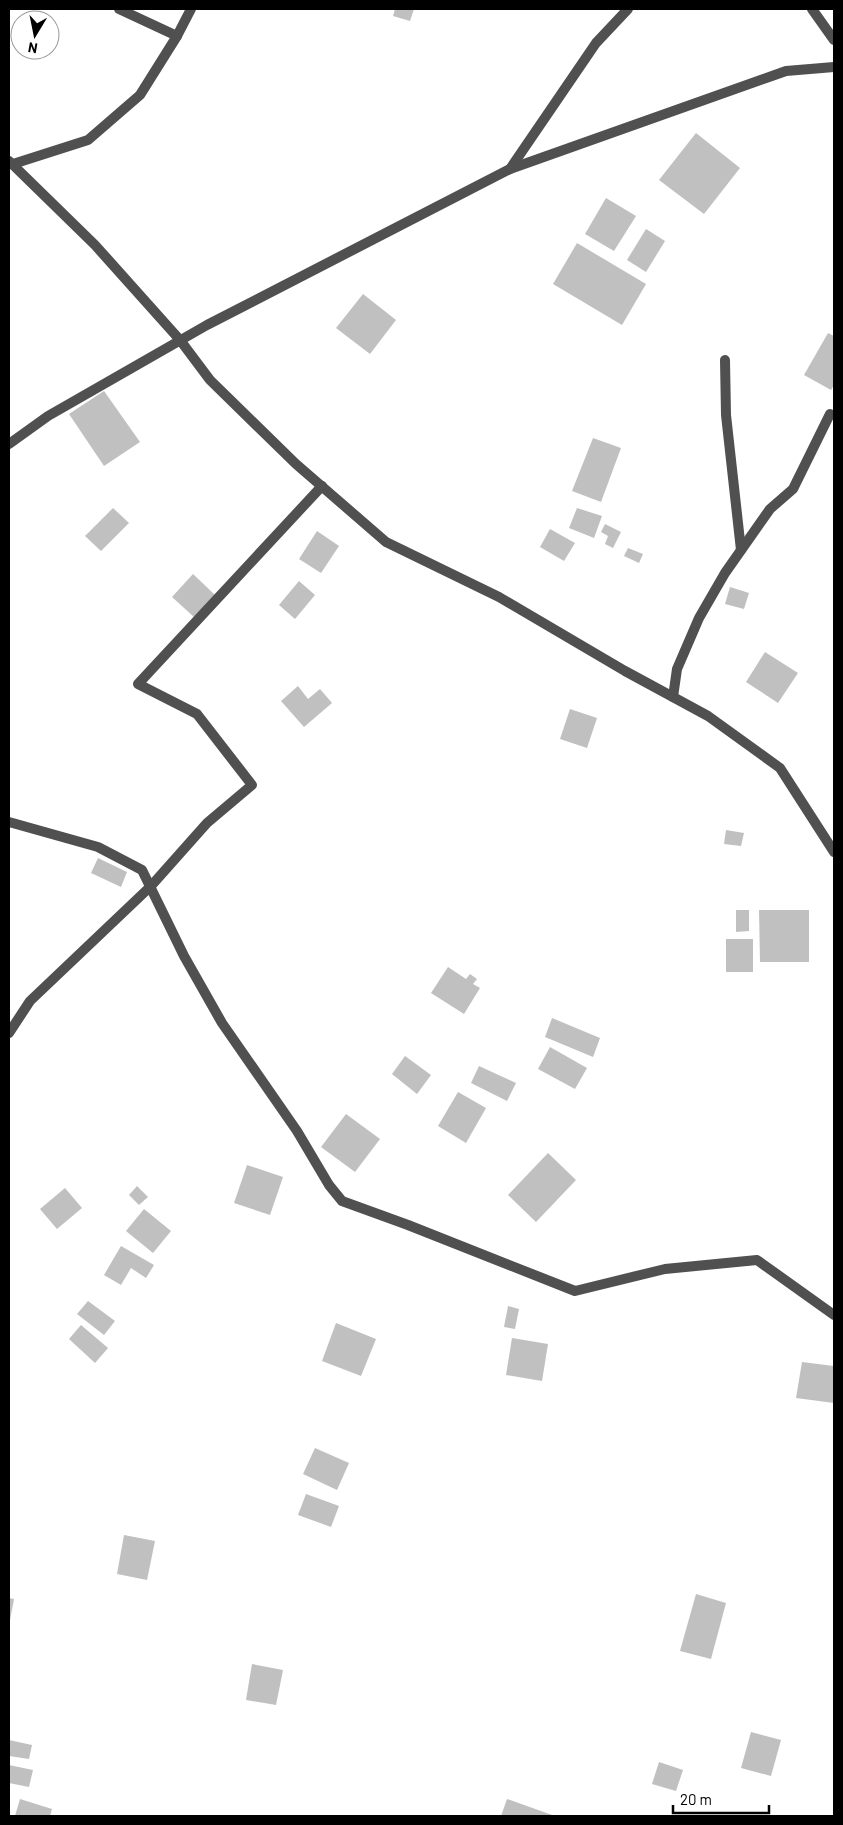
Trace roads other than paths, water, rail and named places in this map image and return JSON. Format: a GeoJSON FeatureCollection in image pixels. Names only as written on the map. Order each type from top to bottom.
{"type":"FeatureCollection","features":[{"type":"Feature","properties":{"kind":"street"},"geometry":{"type":"LineString","coordinates":[[119,9],[176,36]]}},
{"type":"Feature","properties":{"kind":"street"},"geometry":{"type":"LineString","coordinates":[[191,9],[140,95],[88,140],[11,163],[95,245],[180,340],[210,380],[296,464],[386,542],[498,597],[708,716],[780,768],[834,852]]}},
{"type":"Feature","properties":{"kind":"street"},"geometry":{"type":"LineString","coordinates":[[510,169],[596,43],[628,9]]}},
{"type":"Feature","properties":{"kind":"street"},"geometry":{"type":"LineString","coordinates":[[812,9],[834,40]]}},
{"type":"Feature","properties":{"kind":"street"},"geometry":{"type":"LineString","coordinates":[[9,444],[48,416],[180,340],[510,169],[786,71],[834,67]]}},
{"type":"Feature","properties":{"kind":"street"},"geometry":{"type":"LineString","coordinates":[[725,360],[726,415],[741,550]]}},
{"type":"Feature","properties":{"kind":"street"},"geometry":{"type":"LineString","coordinates":[[673,697],[676,669],[699,618],[725,573],[770,508],[793,490],[830,414]]}},
{"type":"Feature","properties":{"kind":"street"},"geometry":{"type":"LineString","coordinates":[[9,1033],[30,1001],[151,886],[207,822],[252,785],[197,714],[138,684],[322,486]]}},
{"type":"Feature","properties":{"kind":"street"},"geometry":{"type":"LineString","coordinates":[[9,822],[98,847],[142,870],[184,956],[222,1023],[297,1131],[342,1201],[575,1291],[665,1269],[757,1260],[834,1315]]}}]}
